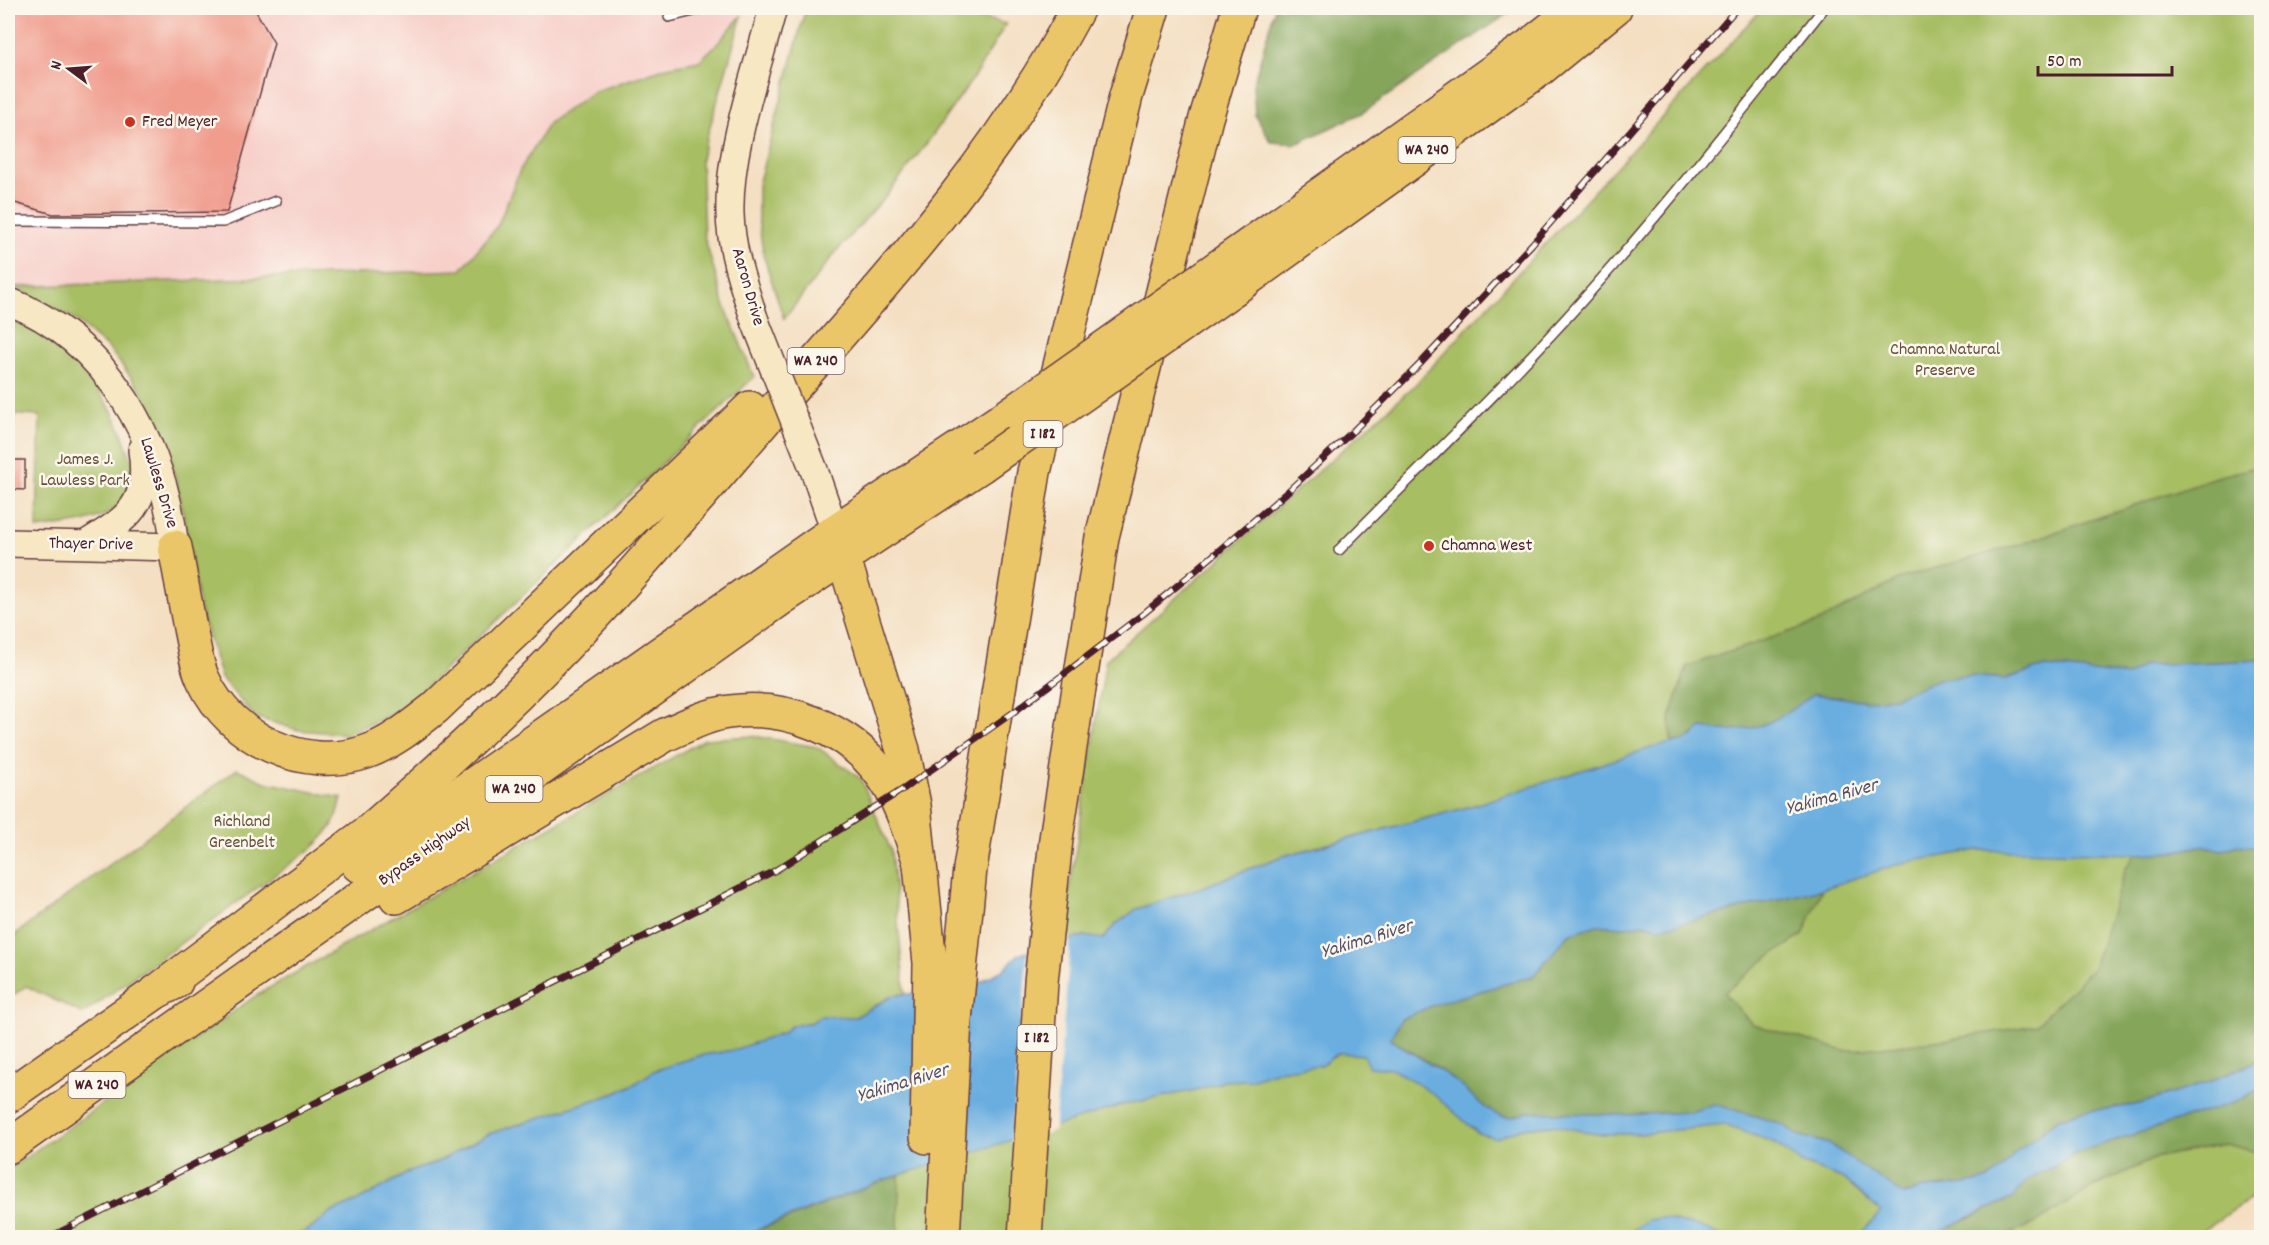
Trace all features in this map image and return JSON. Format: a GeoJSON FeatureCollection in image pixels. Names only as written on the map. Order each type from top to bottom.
{"type":"FeatureCollection","features":[{"type":"Feature","properties":{"kind":"highway","name":"WA 240"},"geometry":{"type":"LineString","coordinates":[[156,992],[368,832],[445,764],[590,621],[954,200],[1029,93],[1078,8]]}},
{"type":"Feature","properties":{"kind":"highway","name":"I 182"},"geometry":{"type":"LineString","coordinates":[[943,1238],[955,1020],[970,869],[1034,471],[1126,96],[1152,8]]}},
{"type":"Feature","properties":{"kind":"highway","name":"I 182"},"geometry":{"type":"LineString","coordinates":[[1025,1238],[1041,982],[1056,839],[1102,537],[1206,118],[1239,8]]}},
{"type":"Feature","properties":{"kind":"highway"},"geometry":{"type":"LineString","coordinates":[[1232,274],[1577,8]]}},
{"type":"Feature","properties":{"kind":"highway","name":"WA 240"},"geometry":{"type":"LineString","coordinates":[[839,544],[974,455],[1232,274],[1539,70],[1615,8]]}},
{"type":"Feature","properties":{"kind":"highway"},"geometry":{"type":"LineString","coordinates":[[176,547],[195,655],[203,680],[212,697],[226,714],[261,741],[287,753],[334,759],[365,753],[394,740],[435,708],[738,420],[875,294]]}},
{"type":"Feature","properties":{"kind":"highway"},"geometry":{"type":"LineString","coordinates":[[839,544],[903,750],[914,805],[930,963],[927,1124],[921,1238]]}},
{"type":"Feature","properties":{"kind":"highway","name":"Bypass Highway"},"geometry":{"type":"LineString","coordinates":[[8,1096],[156,992],[228,956],[839,544]]}},
{"type":"Feature","properties":{"kind":"highway","name":"Bypass Highway"},"geometry":{"type":"LineString","coordinates":[[8,1147],[186,1022],[839,544]]}},
{"type":"Feature","properties":{"kind":"highway"},"geometry":{"type":"LineString","coordinates":[[186,1022],[665,735],[699,719],[729,711],[756,711],[806,719],[830,729],[846,740],[882,775],[902,808],[920,863]]}},
{"type":"Feature","properties":{"kind":"street","name":"Aaron Drive"},"geometry":{"type":"LineString","coordinates":[[773,8],[739,138],[731,187],[730,215],[734,248],[755,321],[814,470],[839,544]]}},
{"type":"Feature","properties":{"kind":"street","name":"Lawless Drive"},"geometry":{"type":"LineString","coordinates":[[8,301],[44,318],[82,347],[115,384],[152,451],[167,500],[176,547]]}},
{"type":"Feature","properties":{"kind":"street"},"geometry":{"type":"LineString","coordinates":[[86,544],[118,525],[132,510],[141,494],[145,466],[138,422]]}},
{"type":"Feature","properties":{"kind":"street","name":"Thayer Drive"},"geometry":{"type":"LineString","coordinates":[[8,543],[176,547]]}},
{"type":"Feature","properties":{"kind":"lane"},"geometry":{"type":"LineString","coordinates":[[669,17],[706,8]]}},
{"type":"Feature","properties":{"kind":"lane"},"geometry":{"type":"LineString","coordinates":[[1339,550],[1487,402],[1572,312],[1656,216],[1824,8]]}},
{"type":"Feature","properties":{"kind":"lane"},"geometry":{"type":"LineString","coordinates":[[8,221],[223,222],[276,201]]}},
{"type":"Feature","properties":{"kind":"shaded area"},"geometry":{"type":"Polygon","coordinates":[[[8,8],[745,8],[742,15],[719,42],[699,61],[667,67],[593,92],[520,170],[498,225],[462,270],[15,287],[8,285],[8,8]]]}},
{"type":"Feature","properties":{"kind":"shaded area"},"geometry":{"type":"Polygon","coordinates":[[[941,8],[1005,8],[997,21],[941,8]]]}},
{"type":"Feature","properties":{"kind":"green space"},"geometry":{"type":"Polygon","coordinates":[[[806,8],[941,8],[1006,24],[974,77],[930,139],[887,195],[836,252],[784,319],[764,257],[758,219],[758,185],[806,8]]]}},
{"type":"Feature","properties":{"kind":"green space"},"geometry":{"type":"Polygon","coordinates":[[[1275,8],[1514,8],[1362,113],[1296,144],[1271,142],[1255,115],[1253,85],[1275,8]]]}},
{"type":"Feature","properties":{"kind":"green space","name":"Chamna Natural Preserve"},"geometry":{"type":"Polygon","coordinates":[[[1763,8],[2261,8],[2261,660],[1687,740],[1465,808],[1283,856],[1137,909],[1116,924],[1103,939],[1084,936],[1061,942],[1106,660],[1413,387],[1763,8]]]}},
{"type":"Feature","properties":{"kind":"green space"},"geometry":{"type":"Polygon","coordinates":[[[742,15],[701,158],[704,236],[724,304],[754,377],[402,710],[347,734],[298,730],[255,717],[221,678],[199,607],[175,475],[160,425],[138,386],[110,350],[73,318],[15,287],[461,270],[498,225],[520,170],[549,123],[593,92],[667,67],[699,61],[742,15]]]}},
{"type":"Feature","properties":{"kind":"green space","name":"James J. Lawless Park"},"geometry":{"type":"Polygon","coordinates":[[[8,317],[46,338],[63,352],[94,384],[117,422],[131,459],[132,476],[129,496],[108,514],[83,522],[37,529],[40,416],[8,414],[8,317]]]}},
{"type":"Feature","properties":{"kind":"green space"},"geometry":{"type":"Polygon","coordinates":[[[2261,466],[2261,660],[2144,665],[2128,676],[2045,667],[2005,679],[1971,676],[1939,679],[1895,697],[1867,701],[1814,694],[1787,713],[1762,725],[1735,730],[1702,728],[1687,740],[1671,743],[1670,718],[1687,666],[1816,623],[1904,577],[2021,544],[2216,477],[2261,466]]]}},
{"type":"Feature","properties":{"kind":"green space"},"geometry":{"type":"Polygon","coordinates":[[[753,736],[817,747],[861,779],[891,851],[905,994],[892,996],[856,1017],[819,1017],[813,1022],[791,1026],[783,1033],[734,1050],[698,1056],[654,1071],[616,1093],[489,1134],[434,1164],[411,1171],[358,1201],[330,1213],[302,1233],[278,1238],[8,1237],[8,1170],[257,995],[705,739],[753,736]]]}},
{"type":"Feature","properties":{"kind":"green space","name":"Richland Greenbelt"},"geometry":{"type":"Polygon","coordinates":[[[237,769],[265,782],[342,798],[338,814],[323,838],[311,849],[83,1014],[26,986],[8,999],[8,940],[237,769]]]}},
{"type":"Feature","properties":{"kind":"green space"},"geometry":{"type":"Polygon","coordinates":[[[2261,796],[2261,1192],[2193,1237],[646,1238],[1976,824],[2261,796]]]}},
{"type":"Feature","properties":{"kind":"green space"},"geometry":{"type":"Polygon","coordinates":[[[2239,845],[2261,849],[2262,1056],[2257,1061],[2209,1082],[2139,1104],[2079,1111],[2057,1120],[2014,1154],[2003,1168],[1989,1179],[1919,1189],[1904,1195],[1829,1144],[1797,1135],[1785,1126],[1714,1104],[1691,1112],[1622,1115],[1527,1112],[1508,1117],[1496,1114],[1485,1107],[1457,1082],[1390,1039],[1401,1019],[1439,1003],[1533,976],[1569,934],[1597,925],[1624,927],[1644,924],[1659,927],[1822,889],[1803,935],[1767,958],[1724,993],[1752,1024],[1844,1051],[1944,1040],[2036,1025],[2093,968],[2126,868],[2136,854],[2172,852],[2200,846],[2222,850],[2239,845]]]}},
{"type":"Feature","properties":{"kind":"green space"},"geometry":{"type":"Polygon","coordinates":[[[2261,1088],[2261,1153],[2225,1144],[2158,1157],[2091,1188],[2038,1222],[2004,1237],[1926,1238],[2013,1198],[2029,1179],[2078,1152],[2236,1102],[2261,1088]]]}},
{"type":"Feature","properties":{"kind":"green space"},"geometry":{"type":"Polygon","coordinates":[[[899,1176],[898,1237],[739,1238],[884,1180],[899,1176]]]}},
{"type":"Feature","properties":{"kind":"water","name":"Yakima River"},"geometry":{"type":"Polygon","coordinates":[[[2261,660],[2261,849],[2239,845],[2222,850],[2200,846],[2172,852],[2136,854],[1979,850],[1902,863],[1822,889],[1673,925],[1659,927],[1644,924],[1624,927],[1597,925],[1569,934],[1533,976],[1439,1003],[1401,1019],[1390,1039],[1449,1076],[1490,1111],[1500,1116],[1512,1117],[1527,1112],[1622,1115],[1691,1112],[1714,1104],[1772,1121],[1785,1126],[1797,1135],[1829,1144],[1904,1195],[1919,1189],[1989,1179],[2003,1168],[2014,1154],[2057,1120],[2080,1111],[2139,1104],[2209,1082],[2257,1061],[2261,1056],[2261,1088],[2236,1102],[2078,1152],[2029,1179],[2013,1198],[1934,1235],[1926,1237],[1839,1237],[1861,1233],[1881,1212],[1844,1179],[1801,1163],[1773,1142],[1724,1125],[1640,1134],[1596,1134],[1552,1125],[1523,1128],[1496,1138],[1478,1133],[1438,1098],[1410,1079],[1391,1069],[1369,1067],[1363,1055],[1338,1053],[1321,1065],[1278,1071],[1250,1080],[1225,1081],[1196,1090],[1122,1105],[884,1180],[739,1237],[278,1238],[302,1233],[330,1213],[358,1201],[411,1171],[434,1164],[489,1134],[616,1093],[654,1071],[698,1056],[734,1050],[783,1033],[791,1026],[813,1022],[819,1016],[856,1017],[892,996],[948,993],[978,983],[1003,970],[1018,955],[1084,936],[1103,939],[1116,924],[1137,909],[1283,856],[1465,808],[1657,746],[1687,740],[1702,728],[1735,730],[1762,725],[1787,713],[1814,694],[1867,701],[1895,697],[1939,679],[1971,676],[2005,679],[2045,667],[2128,676],[2144,665],[2261,660]]]}},
{"type":"Feature","properties":{"kind":"water"},"geometry":{"type":"Polygon","coordinates":[[[1662,1218],[1706,1229],[1725,1237],[1624,1237],[1647,1220],[1662,1218]]]}},
{"type":"Feature","properties":{"kind":"pier"},"geometry":{"type":"Polygon","coordinates":[[[1071,936],[1054,1131],[1011,1144],[1028,949],[1071,936]]]}},
{"type":"Feature","properties":{"kind":"building","name":"Fred Meyer"},"geometry":{"type":"Polygon","coordinates":[[[8,8],[254,8],[274,43],[227,212],[53,214],[8,201],[8,8]]]}},
{"type":"Feature","properties":{"kind":"building"},"geometry":{"type":"Polygon","coordinates":[[[8,460],[25,460],[25,490],[8,489],[8,460]]]}},
{"type":"Feature","properties":{"kind":"railway"},"geometry":{"type":"LineString","coordinates":[[48,1238],[776,870],[902,790],[1018,709],[1143,614],[1195,571],[1286,493],[1353,431],[1420,364],[1532,244],[1737,8]]}},
{"type":"Feature","properties":{"kind":"place","name":"Fred Meyer"},"geometry":{"type":"Point","coordinates":[130,122]}},
{"type":"Feature","properties":{"kind":"place","name":"Chamna West"},"geometry":{"type":"Point","coordinates":[1429,546]}}]}
